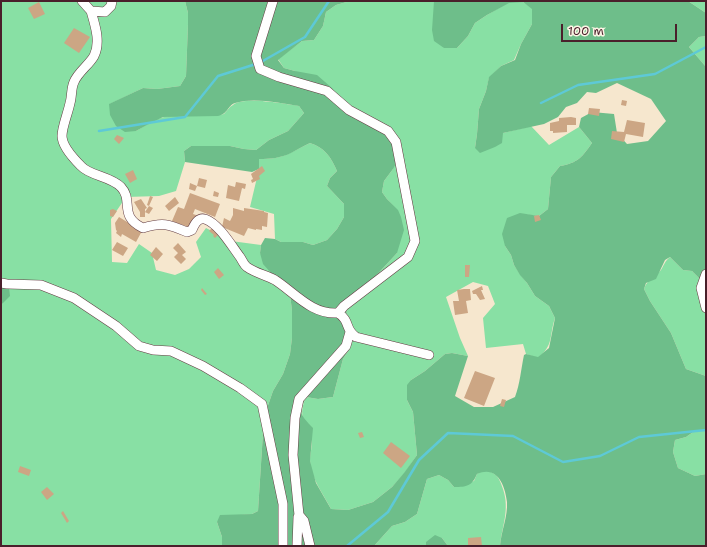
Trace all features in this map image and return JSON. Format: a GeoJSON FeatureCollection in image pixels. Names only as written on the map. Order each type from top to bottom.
{"type":"FeatureCollection","features":[{"type":"Feature","properties":{"kind":"street"},"geometry":{"type":"LineString","coordinates":[[82,1],[91,11],[98,38],[94,55],[74,82],[72,97],[62,136],[64,144],[82,168],[88,172],[100,175],[113,181],[122,187],[126,196],[130,219],[143,228],[155,224],[168,224],[187,232],[192,230],[196,222],[200,219],[204,219],[215,225],[246,267],[274,279],[306,304],[329,314],[338,313],[345,318],[350,332],[356,337],[429,355]]}},
{"type":"Feature","properties":{"kind":"street"},"geometry":{"type":"LineString","coordinates":[[91,11],[105,12],[111,6],[112,1]]}},
{"type":"Feature","properties":{"kind":"street"},"geometry":{"type":"LineString","coordinates":[[273,1],[256,56],[260,68],[279,77],[327,91],[349,110],[388,131],[396,142],[415,242],[408,257],[344,306],[338,313]]}},
{"type":"Feature","properties":{"kind":"street"},"geometry":{"type":"LineString","coordinates":[[706,274],[701,288],[706,308]]}},
{"type":"Feature","properties":{"kind":"street"},"geometry":{"type":"LineString","coordinates":[[1,283],[41,285],[74,298],[116,326],[139,346],[153,350],[171,351],[240,388],[262,404],[282,504],[283,546]]}},
{"type":"Feature","properties":{"kind":"street"},"geometry":{"type":"LineString","coordinates":[[297,546],[299,515],[293,455],[295,418],[299,399],[346,346],[350,332]]}},
{"type":"Feature","properties":{"kind":"street"},"geometry":{"type":"LineString","coordinates":[[299,515],[304,521],[310,546]]}},
{"type":"Feature","properties":{"kind":"green space"},"geometry":{"type":"Polygon","coordinates":[[[1,1],[185,1],[188,13],[186,76],[180,86],[157,89],[143,88],[110,104],[136,131],[164,117],[209,116],[224,114],[229,108],[238,102],[246,101],[265,101],[299,106],[304,113],[288,131],[269,140],[256,150],[230,146],[191,146],[184,151],[185,162],[176,191],[159,196],[126,197],[111,219],[112,262],[127,263],[139,244],[152,253],[156,270],[175,275],[189,269],[201,257],[196,242],[206,228],[231,241],[261,245],[260,253],[290,294],[292,311],[292,338],[290,354],[283,374],[273,391],[264,417],[258,511],[252,514],[241,515],[217,522],[222,537],[222,546],[1,546],[1,304],[9,288],[1,288],[1,1]]]}},
{"type":"Feature","properties":{"kind":"green space"},"geometry":{"type":"Polygon","coordinates":[[[185,1],[350,1],[336,5],[326,12],[323,26],[314,40],[302,41],[278,60],[284,68],[317,75],[332,88],[355,119],[390,128],[400,155],[393,169],[384,181],[382,192],[398,210],[401,217],[404,230],[397,253],[347,307],[346,325],[350,348],[343,359],[333,397],[318,399],[306,397],[302,407],[303,417],[313,428],[310,461],[316,483],[331,509],[348,510],[373,502],[392,487],[417,455],[413,412],[407,400],[407,385],[411,380],[425,371],[445,354],[452,353],[468,356],[455,396],[474,407],[493,407],[515,397],[524,355],[526,354],[538,357],[549,348],[555,318],[549,306],[535,296],[520,275],[505,246],[502,234],[507,218],[520,213],[539,216],[548,209],[551,177],[560,166],[579,159],[592,143],[579,127],[581,118],[592,112],[614,114],[617,133],[627,144],[648,141],[666,121],[651,99],[617,83],[596,93],[587,92],[577,103],[566,107],[558,117],[544,124],[503,133],[502,143],[480,153],[475,148],[479,109],[486,91],[489,77],[501,66],[515,60],[521,44],[532,24],[532,9],[523,2],[509,3],[475,23],[468,36],[457,48],[444,48],[434,41],[432,30],[434,1],[688,1],[706,13],[706,36],[699,37],[689,47],[706,67],[706,285],[692,271],[683,270],[670,257],[665,260],[656,279],[646,283],[644,289],[671,333],[686,369],[706,376],[706,430],[696,430],[686,437],[675,440],[673,452],[678,468],[695,476],[706,474],[706,546],[500,546],[506,513],[506,496],[499,478],[490,472],[484,472],[477,474],[471,483],[462,487],[454,487],[448,480],[439,475],[427,479],[417,514],[405,522],[392,526],[374,546],[222,546],[222,537],[217,522],[220,515],[252,514],[258,511],[264,417],[273,391],[283,374],[290,354],[292,338],[292,311],[290,294],[263,264],[260,253],[261,245],[265,238],[275,239],[281,242],[303,242],[313,245],[327,240],[337,229],[344,217],[344,204],[327,186],[330,178],[337,171],[332,161],[324,150],[310,143],[283,156],[259,159],[259,169],[252,172],[185,162],[184,151],[191,146],[230,146],[256,150],[269,140],[288,131],[304,113],[299,106],[267,101],[242,101],[232,104],[222,115],[218,116],[163,117],[136,131],[125,132],[116,126],[110,115],[109,104],[143,88],[157,89],[180,86],[186,76],[188,13],[185,1]]]}},
{"type":"Feature","properties":{"kind":"green space"},"geometry":{"type":"Polygon","coordinates":[[[350,1],[434,1],[444,48],[457,48],[468,36],[475,23],[509,2],[523,2],[532,8],[532,24],[514,60],[501,66],[489,78],[479,109],[475,148],[503,133],[531,126],[549,145],[579,127],[592,143],[579,159],[560,166],[551,177],[548,209],[539,216],[520,214],[505,246],[511,255],[514,265],[535,296],[549,306],[555,318],[547,349],[538,358],[526,354],[523,344],[486,348],[483,318],[495,304],[488,286],[473,282],[446,297],[460,338],[468,356],[452,353],[445,354],[425,371],[411,380],[407,400],[413,412],[417,455],[404,474],[392,487],[373,502],[348,510],[331,509],[312,473],[310,460],[312,441],[303,418],[302,409],[306,397],[318,399],[333,397],[343,359],[350,348],[346,325],[347,307],[397,253],[397,210],[382,192],[384,181],[393,169],[369,123],[355,119],[351,112],[295,71],[284,68],[278,59],[302,41],[314,40],[323,26],[326,12],[336,5],[350,1]]]}},
{"type":"Feature","properties":{"kind":"green space"},"geometry":{"type":"Polygon","coordinates":[[[688,1],[706,1],[706,13],[688,1]]]}},
{"type":"Feature","properties":{"kind":"green space"},"geometry":{"type":"Polygon","coordinates":[[[706,36],[706,67],[689,47],[699,37],[706,36]]]}},
{"type":"Feature","properties":{"kind":"green space"},"geometry":{"type":"Polygon","coordinates":[[[310,143],[324,150],[335,166],[337,171],[330,178],[327,186],[344,204],[344,217],[337,229],[327,240],[313,245],[303,242],[281,242],[275,239],[274,214],[250,207],[259,169],[259,159],[283,156],[310,143]]]}},
{"type":"Feature","properties":{"kind":"green space"},"geometry":{"type":"Polygon","coordinates":[[[670,257],[683,270],[692,271],[706,285],[706,376],[686,369],[671,333],[644,289],[651,278],[661,270],[670,257]]]}},
{"type":"Feature","properties":{"kind":"green space"},"geometry":{"type":"Polygon","coordinates":[[[1,288],[9,288],[10,296],[2,304],[1,304],[1,288]]]}},
{"type":"Feature","properties":{"kind":"green space"},"geometry":{"type":"Polygon","coordinates":[[[696,430],[706,430],[706,474],[695,476],[678,468],[673,452],[675,440],[686,437],[696,430]]]}},
{"type":"Feature","properties":{"kind":"green space"},"geometry":{"type":"Polygon","coordinates":[[[484,470],[497,476],[502,485],[505,497],[506,511],[500,546],[448,546],[442,538],[427,542],[426,546],[374,546],[392,526],[405,522],[417,514],[427,479],[439,475],[448,480],[454,487],[474,481],[477,474],[484,470]]]}},
{"type":"Feature","properties":{"kind":"green space"},"geometry":{"type":"Polygon","coordinates":[[[435,535],[442,538],[448,546],[426,546],[426,542],[435,535]]]}},
{"type":"Feature","properties":{"kind":"building"},"geometry":{"type":"Polygon","coordinates":[[[39,2],[45,14],[34,19],[28,8],[39,2]]]}},
{"type":"Feature","properties":{"kind":"building"},"geometry":{"type":"Polygon","coordinates":[[[74,28],[90,37],[79,53],[64,43],[74,28]]]}},
{"type":"Feature","properties":{"kind":"building"},"geometry":{"type":"Polygon","coordinates":[[[622,100],[627,101],[626,106],[621,105],[622,100]]]}},
{"type":"Feature","properties":{"kind":"building"},"geometry":{"type":"Polygon","coordinates":[[[589,108],[600,109],[599,116],[588,114],[589,108]]]}},
{"type":"Feature","properties":{"kind":"building"},"geometry":{"type":"Polygon","coordinates":[[[559,118],[576,118],[576,125],[567,125],[567,132],[553,133],[553,131],[550,131],[550,123],[559,121],[559,118]]]}},
{"type":"Feature","properties":{"kind":"building"},"geometry":{"type":"Polygon","coordinates":[[[627,120],[645,123],[643,137],[626,134],[624,142],[611,139],[612,131],[624,132],[627,120]]]}},
{"type":"Feature","properties":{"kind":"building"},"geometry":{"type":"Polygon","coordinates":[[[117,135],[124,138],[119,144],[114,139],[117,135]]]}},
{"type":"Feature","properties":{"kind":"building"},"geometry":{"type":"Polygon","coordinates":[[[262,166],[265,171],[259,176],[260,179],[252,183],[251,180],[253,179],[251,174],[262,166]]]}},
{"type":"Feature","properties":{"kind":"building"},"geometry":{"type":"Polygon","coordinates":[[[133,170],[137,179],[130,183],[125,174],[133,170]]]}},
{"type":"Feature","properties":{"kind":"building"},"geometry":{"type":"Polygon","coordinates":[[[199,178],[207,180],[205,188],[197,186],[199,178]]]}},
{"type":"Feature","properties":{"kind":"building"},"geometry":{"type":"Polygon","coordinates":[[[236,182],[246,184],[245,189],[242,188],[239,201],[226,198],[228,185],[235,187],[236,182]]]}},
{"type":"Feature","properties":{"kind":"building"},"geometry":{"type":"Polygon","coordinates":[[[190,183],[197,186],[195,191],[189,189],[190,183]]]}},
{"type":"Feature","properties":{"kind":"building"},"geometry":{"type":"Polygon","coordinates":[[[214,191],[219,193],[218,197],[213,196],[214,191]]]}},
{"type":"Feature","properties":{"kind":"building"},"geometry":{"type":"Polygon","coordinates":[[[190,193],[220,204],[215,217],[195,209],[193,214],[196,215],[191,228],[172,221],[178,207],[184,209],[190,193]]]}},
{"type":"Feature","properties":{"kind":"building"},"geometry":{"type":"Polygon","coordinates":[[[150,196],[153,197],[149,206],[147,205],[150,196]]]}},
{"type":"Feature","properties":{"kind":"building"},"geometry":{"type":"Polygon","coordinates":[[[175,197],[179,203],[169,211],[165,206],[175,197]]]}},
{"type":"Feature","properties":{"kind":"building"},"geometry":{"type":"Polygon","coordinates":[[[141,199],[147,208],[145,209],[145,217],[140,217],[140,212],[134,202],[141,199]]]}},
{"type":"Feature","properties":{"kind":"building"},"geometry":{"type":"Polygon","coordinates":[[[149,206],[153,208],[149,214],[145,212],[149,206]]]}},
{"type":"Feature","properties":{"kind":"building"},"geometry":{"type":"Polygon","coordinates":[[[233,208],[244,211],[244,208],[268,213],[267,227],[262,226],[262,230],[248,228],[244,236],[222,227],[224,218],[230,221],[233,215],[233,208]]]}},
{"type":"Feature","properties":{"kind":"building"},"geometry":{"type":"Polygon","coordinates":[[[113,209],[117,211],[113,217],[110,216],[110,210],[113,209]]]}},
{"type":"Feature","properties":{"kind":"building"},"geometry":{"type":"Polygon","coordinates":[[[539,215],[541,220],[535,222],[534,216],[539,215]]]}},
{"type":"Feature","properties":{"kind":"building"},"geometry":{"type":"Polygon","coordinates":[[[119,217],[142,231],[136,242],[122,234],[121,237],[116,233],[115,223],[119,217]]]}},
{"type":"Feature","properties":{"kind":"building"},"geometry":{"type":"Polygon","coordinates":[[[213,227],[218,231],[216,233],[218,235],[215,238],[209,231],[213,227]]]}},
{"type":"Feature","properties":{"kind":"building"},"geometry":{"type":"Polygon","coordinates":[[[117,242],[128,248],[123,256],[112,250],[117,242]]]}},
{"type":"Feature","properties":{"kind":"building"},"geometry":{"type":"Polygon","coordinates":[[[178,243],[186,252],[182,255],[186,259],[181,264],[174,257],[178,253],[173,248],[178,243]]]}},
{"type":"Feature","properties":{"kind":"building"},"geometry":{"type":"Polygon","coordinates":[[[156,247],[163,254],[157,261],[150,255],[156,247]]]}},
{"type":"Feature","properties":{"kind":"building"},"geometry":{"type":"Polygon","coordinates":[[[465,265],[470,265],[469,277],[465,277],[465,265]]]}},
{"type":"Feature","properties":{"kind":"building"},"geometry":{"type":"Polygon","coordinates":[[[218,268],[224,275],[219,279],[214,272],[218,268]]]}},
{"type":"Feature","properties":{"kind":"building"},"geometry":{"type":"Polygon","coordinates":[[[482,286],[483,290],[481,290],[485,299],[480,300],[476,294],[473,294],[472,291],[482,286]]]}},
{"type":"Feature","properties":{"kind":"building"},"geometry":{"type":"Polygon","coordinates":[[[202,288],[207,294],[205,295],[201,290],[202,288]]]}},
{"type":"Feature","properties":{"kind":"building"},"geometry":{"type":"Polygon","coordinates":[[[470,289],[471,300],[466,301],[468,313],[455,315],[453,301],[459,301],[457,290],[470,289]]]}},
{"type":"Feature","properties":{"kind":"building"},"geometry":{"type":"Polygon","coordinates":[[[475,371],[495,378],[484,406],[464,398],[475,371]]]}},
{"type":"Feature","properties":{"kind":"building"},"geometry":{"type":"Polygon","coordinates":[[[502,399],[506,400],[504,407],[500,406],[502,399]]]}},
{"type":"Feature","properties":{"kind":"building"},"geometry":{"type":"Polygon","coordinates":[[[362,432],[364,437],[360,438],[358,433],[362,432]]]}},
{"type":"Feature","properties":{"kind":"building"},"geometry":{"type":"Polygon","coordinates":[[[391,442],[410,456],[401,468],[383,453],[391,442]]]}},
{"type":"Feature","properties":{"kind":"building"},"geometry":{"type":"Polygon","coordinates":[[[20,466],[31,470],[29,476],[18,472],[20,466]]]}},
{"type":"Feature","properties":{"kind":"building"},"geometry":{"type":"Polygon","coordinates":[[[47,487],[54,494],[47,500],[41,492],[47,487]]]}},
{"type":"Feature","properties":{"kind":"building"},"geometry":{"type":"Polygon","coordinates":[[[63,511],[69,521],[67,523],[61,513],[63,511]]]}},
{"type":"Feature","properties":{"kind":"building"},"geometry":{"type":"Polygon","coordinates":[[[481,537],[482,546],[468,546],[468,538],[481,537]]]}},
{"type":"Feature","properties":{"kind":"waterway"},"geometry":{"type":"LineString","coordinates":[[261,62],[305,37],[329,1]]}},
{"type":"Feature","properties":{"kind":"waterway"},"geometry":{"type":"LineString","coordinates":[[541,103],[578,85],[655,74],[706,47]]}},
{"type":"Feature","properties":{"kind":"waterway"},"geometry":{"type":"LineString","coordinates":[[99,131],[185,117],[218,76],[256,64]]}},
{"type":"Feature","properties":{"kind":"waterway"},"geometry":{"type":"LineString","coordinates":[[347,546],[388,512],[419,460],[448,433],[513,436],[563,462],[600,456],[639,437],[706,430]]}}]}
